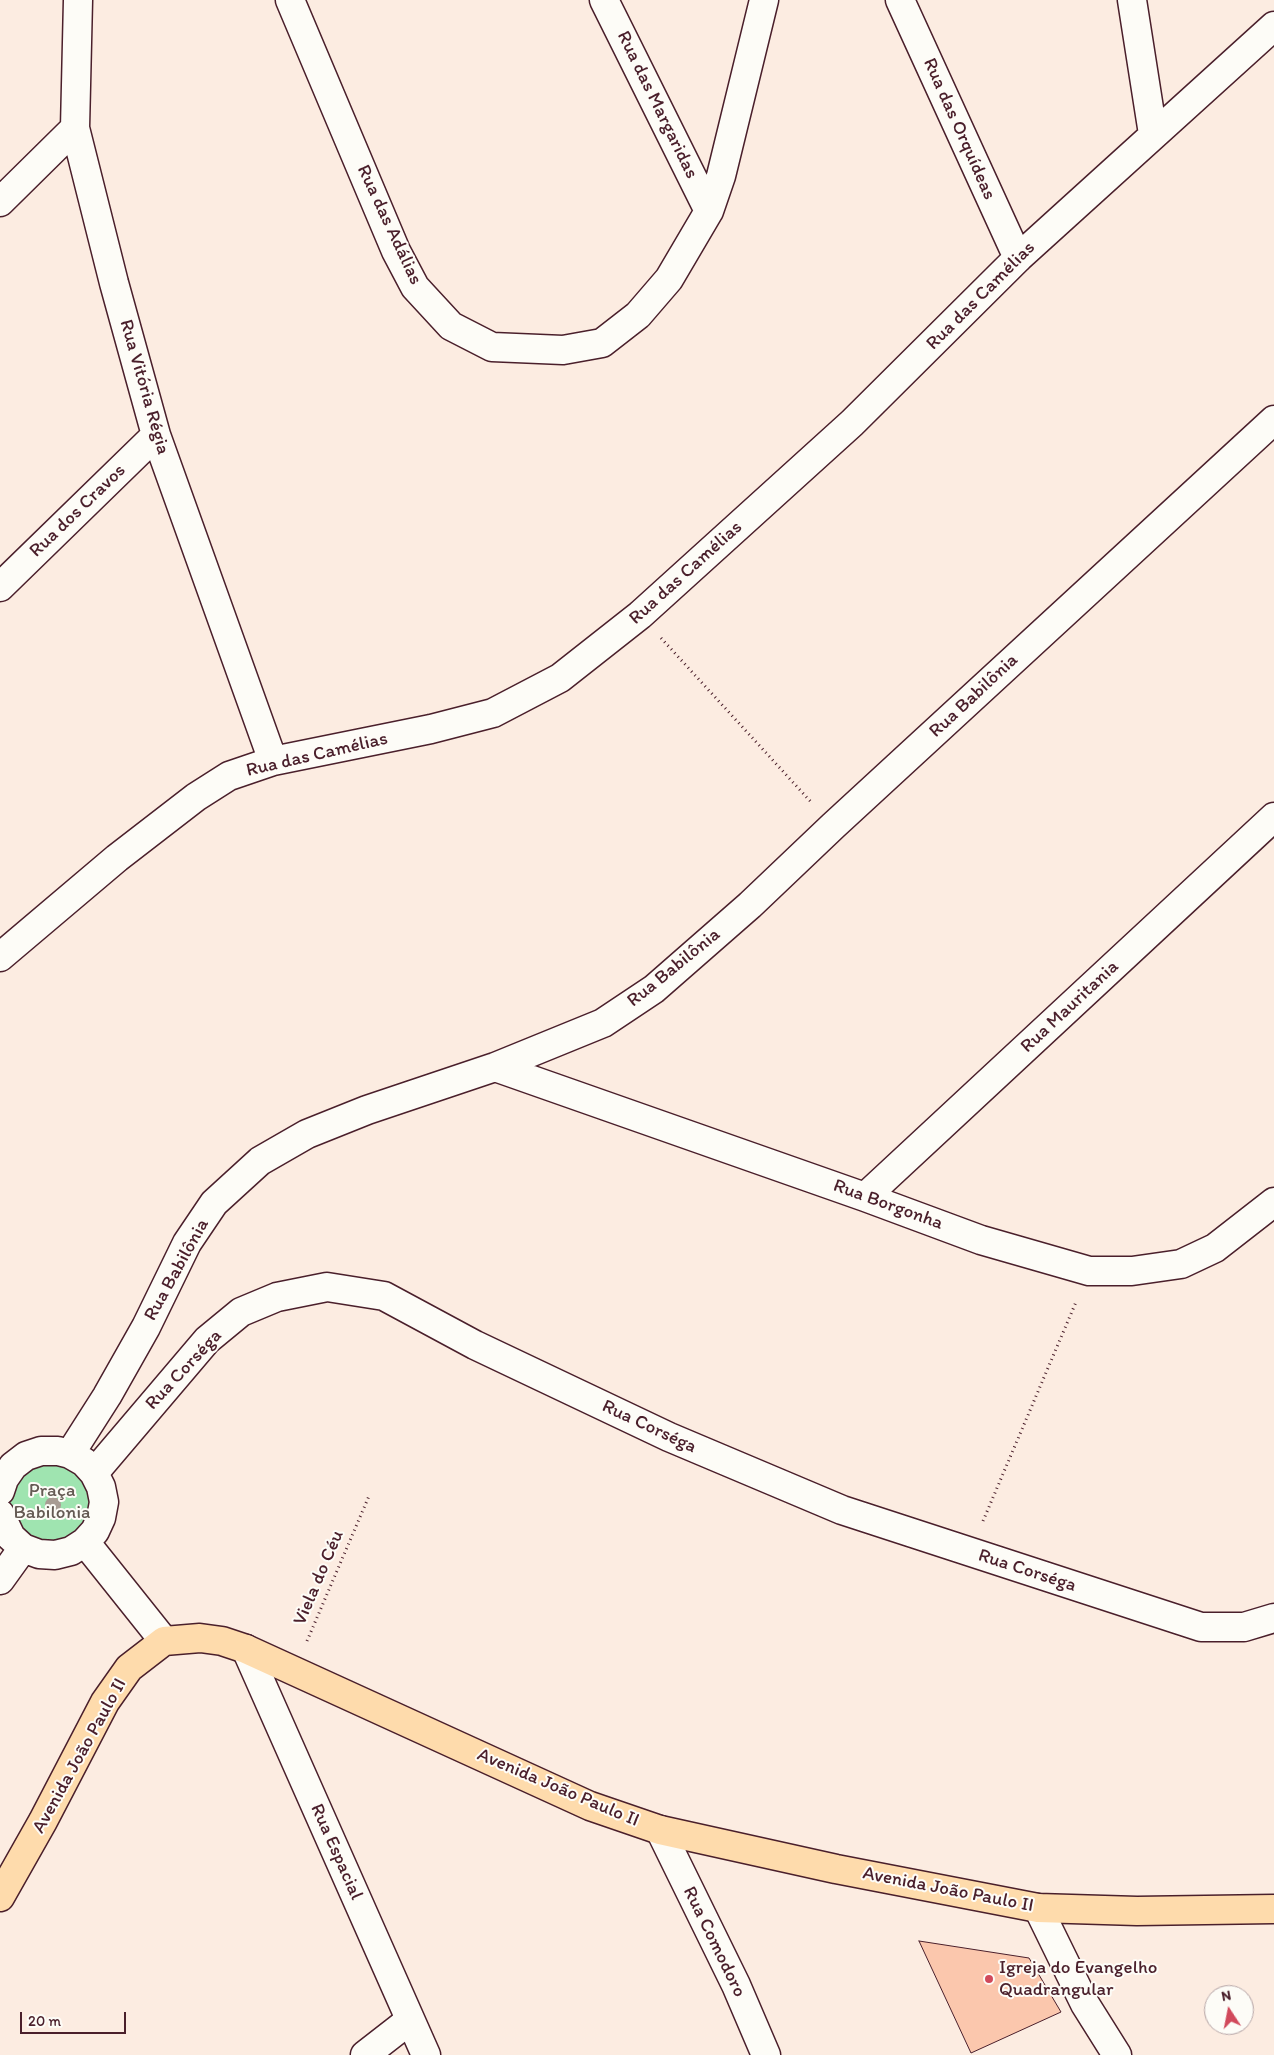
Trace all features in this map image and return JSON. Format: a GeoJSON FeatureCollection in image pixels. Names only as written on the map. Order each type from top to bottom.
{"type":"FeatureCollection","features":[{"type":"Feature","properties":{"kind":"main road","name":"Avenida João Paulo II"},"geometry":{"type":"LineString","coordinates":[[0,1897],[43,1821],[105,1702],[129,1668],[164,1641],[200,1638],[222,1641],[246,1649],[590,1806],[660,1830],[836,1868],[1038,1908],[1137,1911],[1274,1909]]}},
{"type":"Feature","properties":{"kind":"street","name":"Rua Vitória Régia"},"geometry":{"type":"LineString","coordinates":[[78,0],[75,128],[156,435],[274,761]]}},
{"type":"Feature","properties":{"kind":"street","name":"Rua das Adálias"},"geometry":{"type":"LineString","coordinates":[[290,0],[396,251],[415,286],[451,326],[492,347],[563,350],[602,343],[638,315],[669,279],[709,211],[720,176],[764,0]]}},
{"type":"Feature","properties":{"kind":"street","name":"Rua das Margaridas"},"geometry":{"type":"LineString","coordinates":[[604,0],[709,211]]}},
{"type":"Feature","properties":{"kind":"street","name":"Rua das Orquídeas"},"geometry":{"type":"LineString","coordinates":[[900,0],[1018,258]]}},
{"type":"Feature","properties":{"kind":"street"},"geometry":{"type":"LineString","coordinates":[[1132,0],[1153,134]]}},
{"type":"Feature","properties":{"kind":"street","name":"Rua das Camélias"},"geometry":{"type":"LineString","coordinates":[[0,957],[117,858],[196,797],[229,776],[274,761],[431,729],[493,713],[560,678],[640,615],[852,423],[1018,258],[1274,26]]}},
{"type":"Feature","properties":{"kind":"street"},"geometry":{"type":"LineString","coordinates":[[0,202],[75,128]]}},
{"type":"Feature","properties":{"kind":"street","name":"Rua Babilônia"},"geometry":{"type":"LineString","coordinates":[[70,1454],[107,1396],[136,1345],[187,1243],[214,1204],[260,1161],[307,1134],[367,1110],[495,1067],[603,1023],[654,989],[750,905],[833,826],[1274,420]]}},
{"type":"Feature","properties":{"kind":"street","name":"Rua dos Cravos"},"geometry":{"type":"LineString","coordinates":[[0,588],[156,435]]}},
{"type":"Feature","properties":{"kind":"street","name":"Rua Mauritania"},"geometry":{"type":"LineString","coordinates":[[865,1196],[1274,817]]}},
{"type":"Feature","properties":{"kind":"street","name":"Rua Borgonha"},"geometry":{"type":"LineString","coordinates":[[495,1067],[865,1196],[981,1240],[1089,1271],[1132,1271],[1181,1264],[1215,1248],[1274,1202]]}},
{"type":"Feature","properties":{"kind":"street","name":"Rua Corséga"},"geometry":{"type":"LineString","coordinates":[[94,1473],[207,1340],[241,1312],[277,1297],[326,1287],[384,1296],[475,1345],[669,1437],[842,1510],[1201,1627],[1244,1627],[1274,1618]]}},
{"type":"Feature","properties":{"kind":"street"},"geometry":{"type":"LineString","coordinates":[[0,1491],[4,1479],[13,1466],[26,1456],[41,1451],[58,1451],[70,1454],[84,1462],[94,1473],[101,1487],[104,1502],[101,1518],[95,1531],[85,1542],[70,1551],[55,1555],[39,1554],[23,1548],[11,1537],[0,1514]]}},
{"type":"Feature","properties":{"kind":"street"},"geometry":{"type":"LineString","coordinates":[[85,1542],[164,1641]]}},
{"type":"Feature","properties":{"kind":"street"},"geometry":{"type":"LineString","coordinates":[[0,1580],[23,1548]]}},
{"type":"Feature","properties":{"kind":"street","name":"Rua Espacial"},"geometry":{"type":"LineString","coordinates":[[246,1649],[426,2055]]}},
{"type":"Feature","properties":{"kind":"street","name":"Rua Comodoro"},"geometry":{"type":"LineString","coordinates":[[660,1830],[736,1986],[766,2055]]}},
{"type":"Feature","properties":{"kind":"street"},"geometry":{"type":"LineString","coordinates":[[1038,1908],[1085,2004],[1117,2055]]}},
{"type":"Feature","properties":{"kind":"street"},"geometry":{"type":"LineString","coordinates":[[365,2055],[410,2020]]}},
{"type":"Feature","properties":{"kind":"path"},"geometry":{"type":"LineString","coordinates":[[640,615],[833,826]]}},
{"type":"Feature","properties":{"kind":"path"},"geometry":{"type":"LineString","coordinates":[[970,1552],[1089,1271]]}},
{"type":"Feature","properties":{"kind":"path","name":"Viela do Céu"},"geometry":{"type":"LineString","coordinates":[[294,1671],[369,1496]]}},
{"type":"Feature","properties":{"kind":"green space","name":"Praça Babilonia"},"geometry":{"type":"Polygon","coordinates":[[[41,1452],[101,1488],[84,1542],[24,1547],[0,1491],[41,1452]]]}},
{"type":"Feature","properties":{"kind":"building","name":"Igreja do Evangelho Quadrangular"},"geometry":{"type":"Polygon","coordinates":[[[919,1941],[1029,1958],[1061,2012],[971,2053],[919,1941]]]}},
{"type":"Feature","properties":{"kind":"place","name":"Igreja do Evangelho Quadrangular"},"geometry":{"type":"Point","coordinates":[989,1979]}}]}
